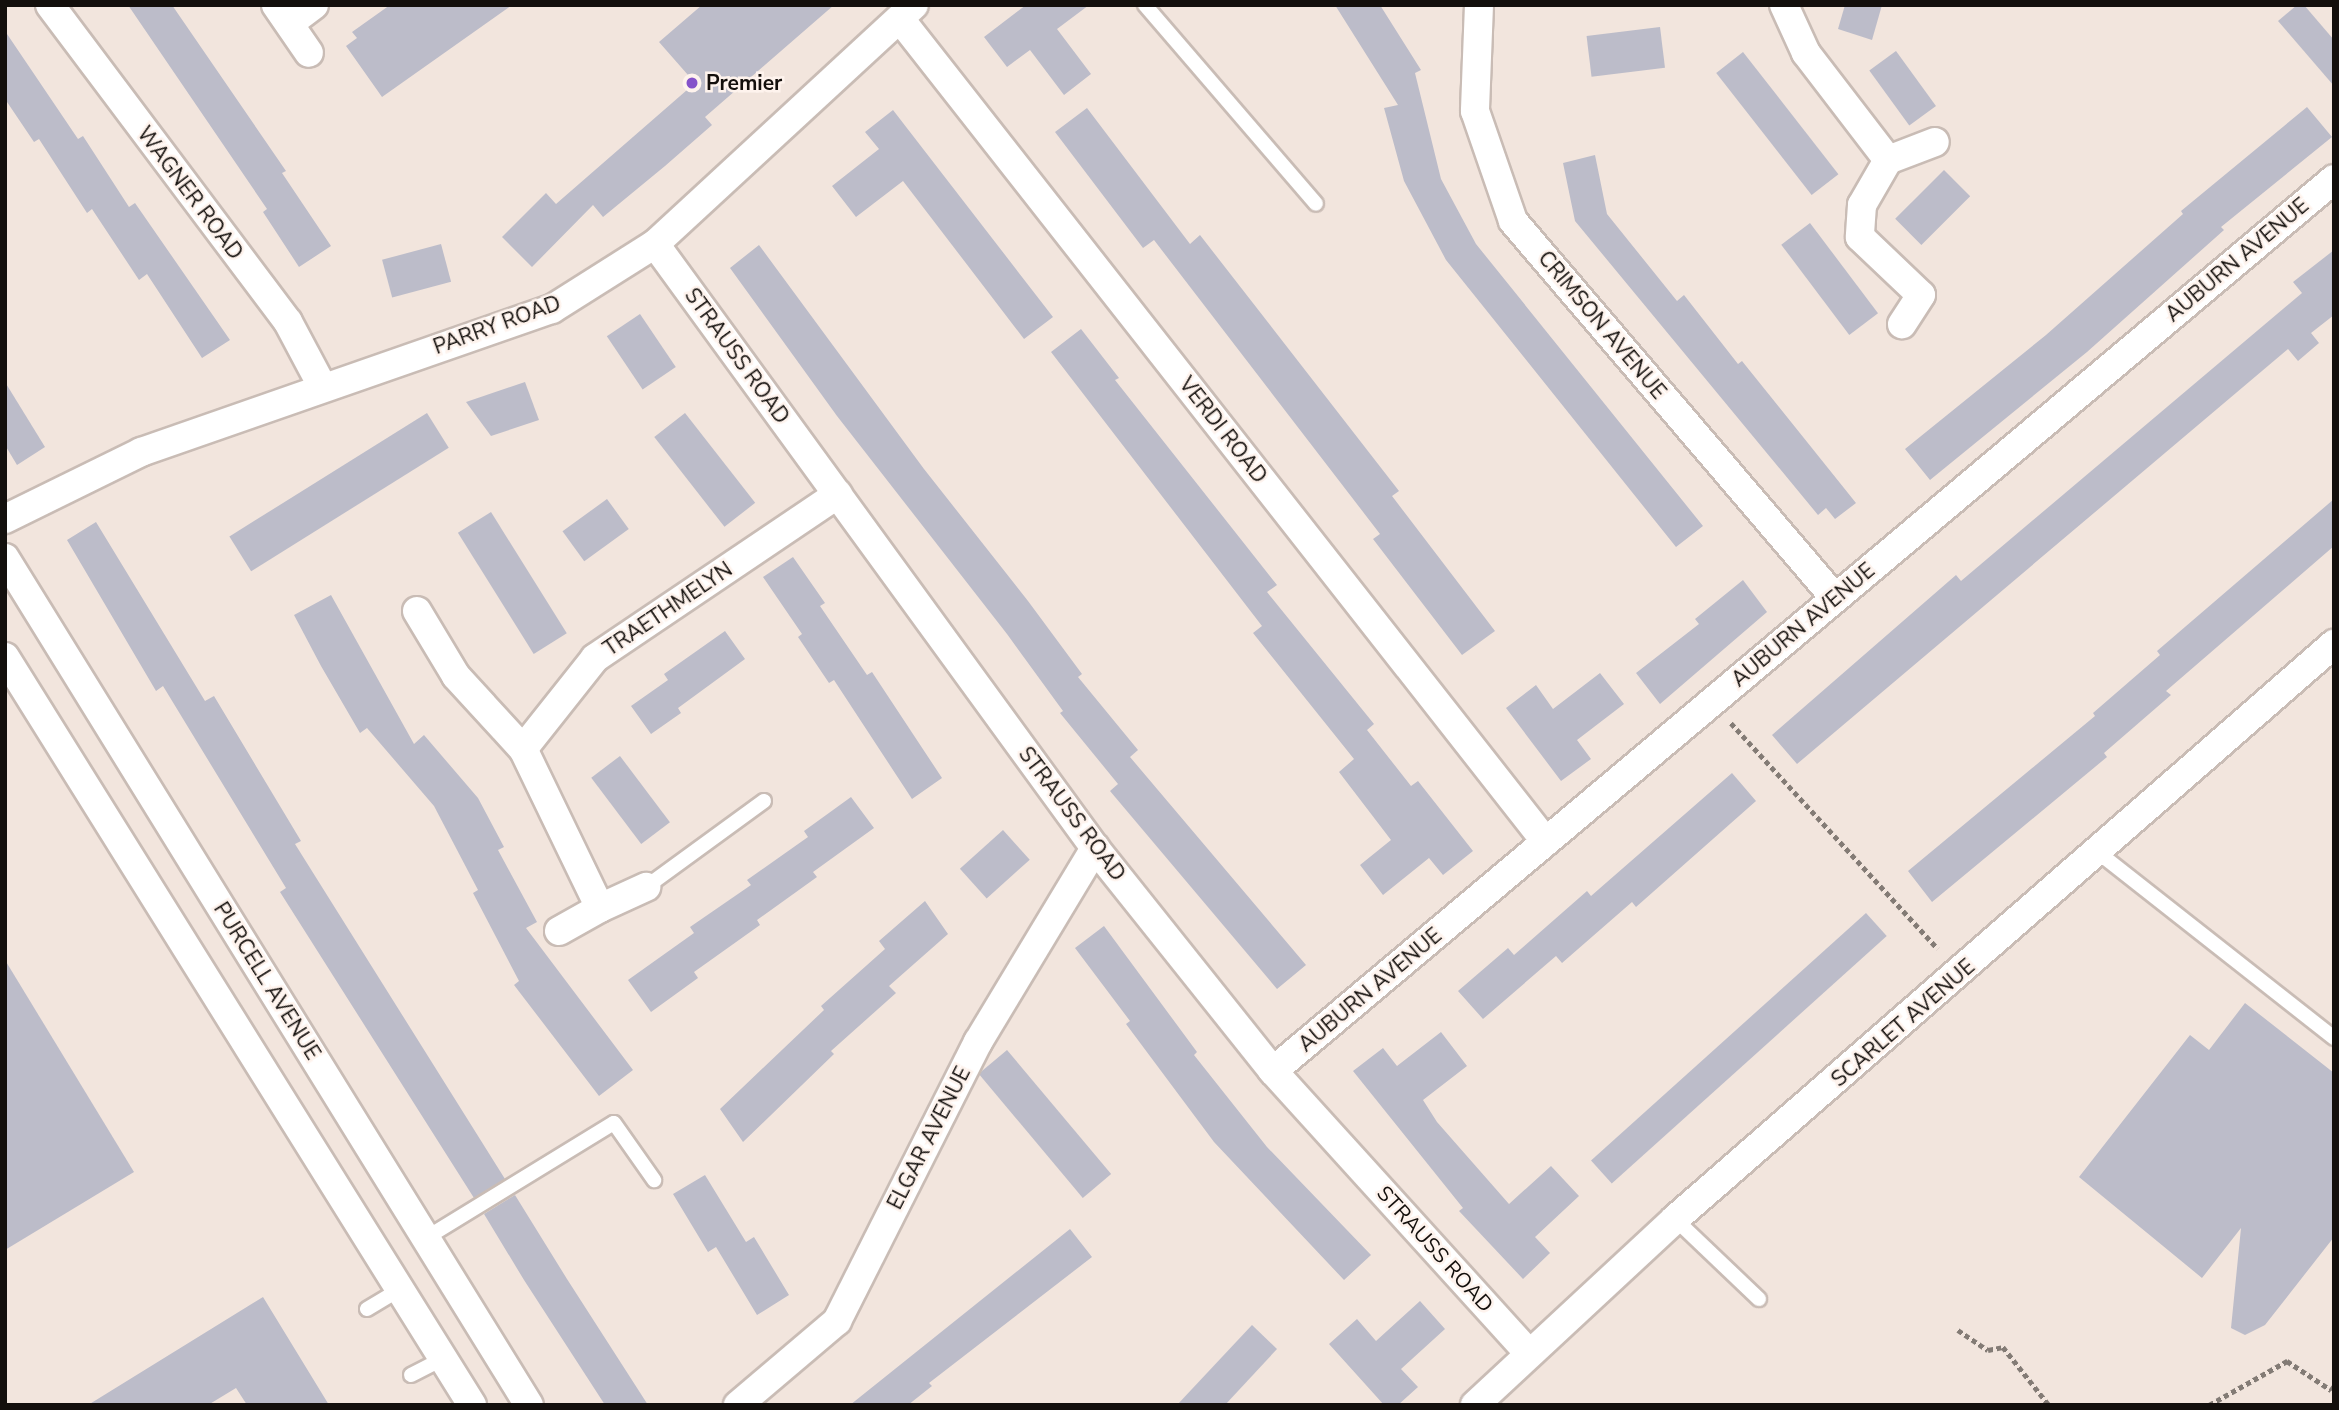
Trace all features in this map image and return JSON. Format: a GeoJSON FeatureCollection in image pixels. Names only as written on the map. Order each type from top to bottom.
{"type":"FeatureCollection","features":[{"type":"Feature","properties":{"kind":"street","name":"WAGNER ROAD"},"geometry":{"type":"LineString","coordinates":[[50,5],[288,322],[322,386]]}},
{"type":"Feature","properties":{"kind":"street"},"geometry":{"type":"LineString","coordinates":[[309,53],[283,14],[314,5]]}},
{"type":"Feature","properties":{"kind":"street","name":"CRIMSON AVENUE"},"geometry":{"type":"LineString","coordinates":[[1479,5],[1475,111],[1513,221],[1835,598]]}},
{"type":"Feature","properties":{"kind":"street"},"geometry":{"type":"LineString","coordinates":[[1784,5],[1806,53],[1888,159]]}},
{"type":"Feature","properties":{"kind":"street","name":"PARRY ROAD"},"geometry":{"type":"LineString","coordinates":[[5,519],[141,452],[322,386],[552,309],[655,244],[907,12]]}},
{"type":"Feature","properties":{"kind":"street","name":"VERDI ROAD"},"geometry":{"type":"LineString","coordinates":[[907,12],[1546,842]]}},
{"type":"Feature","properties":{"kind":"street"},"geometry":{"type":"LineString","coordinates":[[1902,324],[1921,295],[1860,237],[1862,205],[1888,159],[1935,142]]}},
{"type":"Feature","properties":{"kind":"street","name":"AUBURN AVENUE"},"geometry":{"type":"LineString","coordinates":[[1273,1071],[2334,179]]}},
{"type":"Feature","properties":{"kind":"street","name":"STRAUSS ROAD"},"geometry":{"type":"LineString","coordinates":[[655,244],[1095,848],[1273,1071],[1528,1352]]}},
{"type":"Feature","properties":{"kind":"street","name":"TRAETHMELYN"},"geometry":{"type":"LineString","coordinates":[[523,749],[596,658],[838,494]]}},
{"type":"Feature","properties":{"kind":"street","name":"PURCELL AVENUE"},"geometry":{"type":"LineString","coordinates":[[5,558],[529,1405]]}},
{"type":"Feature","properties":{"kind":"street"},"geometry":{"type":"LineString","coordinates":[[417,611],[456,676],[523,749],[600,908]]}},
{"type":"Feature","properties":{"kind":"street","name":"SCARLET AVENUE"},"geometry":{"type":"LineString","coordinates":[[1475,1405],[1528,1352],[1675,1219],[2099,853],[2334,644]]}},
{"type":"Feature","properties":{"kind":"street"},"geometry":{"type":"LineString","coordinates":[[5,657],[446,1357],[472,1405]]}},
{"type":"Feature","properties":{"kind":"street","name":"ELGAR AVENUE"},"geometry":{"type":"LineString","coordinates":[[738,1405],[837,1321],[978,1042],[1095,848]]}},
{"type":"Feature","properties":{"kind":"street"},"geometry":{"type":"LineString","coordinates":[[559,931],[646,887]]}},
{"type":"Feature","properties":{"kind":"lane"},"geometry":{"type":"LineString","coordinates":[[1145,5],[1316,204]]}},
{"type":"Feature","properties":{"kind":"lane"},"geometry":{"type":"LineString","coordinates":[[646,887],[764,801]]}},
{"type":"Feature","properties":{"kind":"lane"},"geometry":{"type":"LineString","coordinates":[[2099,853],[2334,1038]]}},
{"type":"Feature","properties":{"kind":"lane"},"geometry":{"type":"LineString","coordinates":[[426,1238],[614,1124],[654,1180]]}},
{"type":"Feature","properties":{"kind":"lane"},"geometry":{"type":"LineString","coordinates":[[1675,1219],[1759,1299]]}},
{"type":"Feature","properties":{"kind":"lane"},"geometry":{"type":"LineString","coordinates":[[367,1309],[402,1288]]}},
{"type":"Feature","properties":{"kind":"lane"},"geometry":{"type":"LineString","coordinates":[[411,1375],[446,1357]]}},
{"type":"Feature","properties":{"kind":"path"},"geometry":{"type":"LineString","coordinates":[[1712,702],[1960,974]]}},
{"type":"Feature","properties":{"kind":"path"},"geometry":{"type":"LineString","coordinates":[[1958,1331],[1988,1350],[2003,1347],[2049,1405]]}},
{"type":"Feature","properties":{"kind":"path"},"geometry":{"type":"LineString","coordinates":[[2208,1405],[2287,1361],[2331,1390],[2334,1386]]}},
{"type":"Feature","properties":{"kind":"building"},"geometry":{"type":"Polygon","coordinates":[[[128,5],[172,5],[286,171],[282,173],[331,246],[299,267],[263,212],[267,209],[128,5]]]}},
{"type":"Feature","properties":{"kind":"building"},"geometry":{"type":"Polygon","coordinates":[[[390,5],[512,5],[382,97],[346,46],[357,38],[352,32],[390,5]]]}},
{"type":"Feature","properties":{"kind":"building"},"geometry":{"type":"Polygon","coordinates":[[[702,5],[834,5],[705,117],[712,125],[665,166],[603,217],[593,205],[532,267],[502,237],[546,193],[556,204],[695,83],[659,42],[702,5]]]}},
{"type":"Feature","properties":{"kind":"building"},"geometry":{"type":"Polygon","coordinates":[[[1026,5],[1089,5],[1057,29],[1091,74],[1064,95],[1030,50],[1007,67],[984,37],[1026,5]]]}},
{"type":"Feature","properties":{"kind":"building"},"geometry":{"type":"Polygon","coordinates":[[[1335,5],[1380,5],[1421,70],[1415,73],[1441,179],[1476,244],[1703,526],[1676,547],[1446,260],[1404,181],[1384,108],[1398,105],[1335,5]]]}},
{"type":"Feature","properties":{"kind":"building"},"geometry":{"type":"Polygon","coordinates":[[[1845,5],[1882,5],[1872,40],[1838,29],[1845,5]]]}},
{"type":"Feature","properties":{"kind":"building"},"geometry":{"type":"Polygon","coordinates":[[[2297,5],[2304,5],[2334,40],[2334,86],[2278,21],[2297,5]]]}},
{"type":"Feature","properties":{"kind":"building"},"geometry":{"type":"Polygon","coordinates":[[[1660,27],[1665,68],[1592,77],[1587,36],[1660,27]]]}},
{"type":"Feature","properties":{"kind":"building"},"geometry":{"type":"Polygon","coordinates":[[[5,31],[78,139],[83,136],[129,207],[135,203],[230,340],[202,358],[147,274],[139,280],[92,209],[87,213],[39,139],[34,142],[5,99],[5,31]]]}},
{"type":"Feature","properties":{"kind":"building"},"geometry":{"type":"Polygon","coordinates":[[[1896,51],[1936,106],[1909,125],[1869,70],[1896,51]]]}},
{"type":"Feature","properties":{"kind":"building"},"geometry":{"type":"Polygon","coordinates":[[[1743,52],[1838,174],[1812,195],[1716,73],[1743,52]]]}},
{"type":"Feature","properties":{"kind":"building"},"geometry":{"type":"Polygon","coordinates":[[[2307,107],[2332,137],[2221,227],[2224,230],[2087,352],[1930,480],[1905,449],[2046,335],[2183,214],[2181,211],[2307,107]]]}},
{"type":"Feature","properties":{"kind":"building"},"geometry":{"type":"Polygon","coordinates":[[[1087,108],[1190,244],[1200,235],[1399,491],[1392,496],[1495,631],[1462,655],[1373,539],[1380,534],[1154,240],[1143,248],[1055,132],[1087,108]]]}},
{"type":"Feature","properties":{"kind":"building"},"geometry":{"type":"Polygon","coordinates":[[[893,110],[1053,317],[1024,339],[903,181],[856,217],[832,186],[879,149],[865,132],[893,110]]]}},
{"type":"Feature","properties":{"kind":"building"},"geometry":{"type":"Polygon","coordinates":[[[1595,155],[1607,214],[1677,301],[1684,295],[1738,364],[1742,361],[1856,503],[1835,519],[1826,508],[1818,515],[1575,221],[1563,163],[1595,155]]]}},
{"type":"Feature","properties":{"kind":"building"},"geometry":{"type":"Polygon","coordinates":[[[1944,170],[1970,196],[1921,245],[1895,219],[1944,170]]]}},
{"type":"Feature","properties":{"kind":"building"},"geometry":{"type":"Polygon","coordinates":[[[1810,223],[1878,313],[1849,335],[1781,245],[1810,223]]]}},
{"type":"Feature","properties":{"kind":"building"},"geometry":{"type":"Polygon","coordinates":[[[441,244],[451,282],[392,297],[382,260],[441,244]]]}},
{"type":"Feature","properties":{"kind":"building"},"geometry":{"type":"Polygon","coordinates":[[[759,245],[924,469],[1082,674],[1078,677],[1138,750],[1130,757],[1306,965],[1277,989],[1110,791],[1118,784],[1060,713],[1063,711],[1007,634],[837,416],[730,268],[759,245]]]}},
{"type":"Feature","properties":{"kind":"building"},"geometry":{"type":"Polygon","coordinates":[[[2334,250],[2334,315],[2311,333],[2319,343],[2298,361],[2288,349],[1797,764],[1772,735],[1956,575],[1961,581],[2302,293],[2293,282],[2334,250]]]}},
{"type":"Feature","properties":{"kind":"building"},"geometry":{"type":"Polygon","coordinates":[[[640,314],[676,367],[643,389],[607,336],[640,314]]]}},
{"type":"Feature","properties":{"kind":"building"},"geometry":{"type":"Polygon","coordinates":[[[1081,329],[1119,378],[1115,380],[1277,585],[1267,592],[1374,724],[1367,730],[1411,786],[1418,781],[1473,851],[1443,875],[1429,858],[1383,895],[1360,865],[1391,840],[1339,772],[1354,759],[1253,633],[1262,626],[1051,352],[1081,329]]]}},
{"type":"Feature","properties":{"kind":"building"},"geometry":{"type":"Polygon","coordinates":[[[5,382],[45,447],[17,465],[5,445],[5,382]]]}},
{"type":"Feature","properties":{"kind":"building"},"geometry":{"type":"Polygon","coordinates":[[[525,382],[539,420],[491,436],[466,402],[525,382]]]}},
{"type":"Feature","properties":{"kind":"building"},"geometry":{"type":"Polygon","coordinates":[[[427,413],[449,448],[251,571],[229,536],[427,413]]]}},
{"type":"Feature","properties":{"kind":"building"},"geometry":{"type":"Polygon","coordinates":[[[685,413],[755,503],[724,527],[654,437],[685,413]]]}},
{"type":"Feature","properties":{"kind":"building"},"geometry":{"type":"Polygon","coordinates":[[[607,499],[629,529],[584,561],[563,531],[607,499]]]}},
{"type":"Feature","properties":{"kind":"building"},"geometry":{"type":"Polygon","coordinates":[[[2334,499],[2334,546],[2166,691],[2171,695],[2104,753],[2107,757],[1932,902],[1908,871],[2095,716],[2093,713],[2160,655],[2157,651],[2334,499]]]}},
{"type":"Feature","properties":{"kind":"building"},"geometry":{"type":"Polygon","coordinates":[[[491,512],[567,633],[534,654],[458,533],[491,512]]]}},
{"type":"Feature","properties":{"kind":"building"},"geometry":{"type":"Polygon","coordinates":[[[96,522],[205,701],[214,696],[301,841],[295,844],[505,1179],[474,1198],[280,892],[286,888],[163,686],[156,691],[67,540],[96,522]]]}},
{"type":"Feature","properties":{"kind":"building"},"geometry":{"type":"Polygon","coordinates":[[[793,557],[825,603],[820,606],[867,675],[872,672],[942,778],[912,799],[834,680],[829,683],[798,637],[802,634],[763,577],[793,557]]]}},
{"type":"Feature","properties":{"kind":"building"},"geometry":{"type":"Polygon","coordinates":[[[1743,580],[1767,612],[1660,704],[1636,673],[1699,624],[1695,619],[1743,580]]]}},
{"type":"Feature","properties":{"kind":"building"},"geometry":{"type":"Polygon","coordinates":[[[331,595],[414,744],[424,735],[478,798],[504,847],[498,850],[537,922],[526,928],[633,1070],[599,1096],[514,985],[519,981],[473,893],[478,890],[434,806],[367,728],[360,733],[321,666],[294,615],[331,595]]]}},
{"type":"Feature","properties":{"kind":"building"},"geometry":{"type":"Polygon","coordinates":[[[725,631],[745,659],[678,708],[681,713],[651,734],[631,706],[668,680],[664,674],[725,631]]]}},
{"type":"Feature","properties":{"kind":"building"},"geometry":{"type":"Polygon","coordinates":[[[1600,673],[1624,704],[1577,740],[1591,759],[1561,781],[1506,708],[1536,685],[1553,709],[1600,673]]]}},
{"type":"Feature","properties":{"kind":"building"},"geometry":{"type":"Polygon","coordinates":[[[620,756],[670,822],[641,844],[591,778],[620,756]]]}},
{"type":"Feature","properties":{"kind":"building"},"geometry":{"type":"Polygon","coordinates":[[[1732,773],[1756,801],[1636,907],[1632,902],[1562,963],[1556,956],[1483,1019],[1458,991],[1508,948],[1514,955],[1587,891],[1591,896],[1732,773]]]}},
{"type":"Feature","properties":{"kind":"building"},"geometry":{"type":"Polygon","coordinates":[[[851,797],[874,828],[813,872],[817,877],[757,920],[760,925],[694,972],[698,978],[651,1012],[628,980],[694,933],[690,927],[751,885],[747,880],[808,837],[804,831],[851,797]]]}},
{"type":"Feature","properties":{"kind":"building"},"geometry":{"type":"Polygon","coordinates":[[[1003,830],[1030,860],[987,899],[960,869],[1003,830]]]}},
{"type":"Feature","properties":{"kind":"building"},"geometry":{"type":"Polygon","coordinates":[[[925,901],[948,934],[889,986],[896,993],[831,1051],[834,1054],[743,1142],[720,1109],[824,1010],[821,1006],[885,949],[879,941],[925,901]]]}},
{"type":"Feature","properties":{"kind":"building"},"geometry":{"type":"Polygon","coordinates":[[[1866,913],[1887,936],[1612,1184],[1591,1161],[1866,913]]]}},
{"type":"Feature","properties":{"kind":"building"},"geometry":{"type":"Polygon","coordinates":[[[1104,926],[1197,1052],[1194,1055],[1267,1147],[1371,1255],[1344,1280],[1214,1142],[1126,1024],[1130,1021],[1075,948],[1104,926]]]}},
{"type":"Feature","properties":{"kind":"building"},"geometry":{"type":"Polygon","coordinates":[[[5,960],[134,1172],[5,1250],[5,960]]]}},
{"type":"Feature","properties":{"kind":"building"},"geometry":{"type":"Polygon","coordinates":[[[2245,1003],[2334,1073],[2334,1237],[2265,1325],[2245,1335],[2231,1328],[2241,1228],[2202,1278],[2079,1177],[2190,1035],[2209,1050],[2245,1003]]]}},
{"type":"Feature","properties":{"kind":"building"},"geometry":{"type":"Polygon","coordinates":[[[1441,1032],[1467,1066],[1423,1100],[1437,1122],[1509,1204],[1551,1166],[1579,1196],[1535,1237],[1550,1253],[1523,1279],[1459,1211],[1463,1208],[1353,1071],[1383,1048],[1397,1066],[1441,1032]]]}},
{"type":"Feature","properties":{"kind":"building"},"geometry":{"type":"Polygon","coordinates":[[[1007,1050],[1111,1174],[1083,1198],[979,1074],[1007,1050]]]}},
{"type":"Feature","properties":{"kind":"building"},"geometry":{"type":"Polygon","coordinates":[[[705,1175],[746,1242],[754,1237],[789,1295],[757,1315],[716,1247],[708,1252],[673,1194],[705,1175]]]}},
{"type":"Feature","properties":{"kind":"building"},"geometry":{"type":"Polygon","coordinates":[[[515,1195],[648,1405],[605,1405],[524,1280],[484,1214],[515,1195]]]}},
{"type":"Feature","properties":{"kind":"building"},"geometry":{"type":"Polygon","coordinates":[[[1070,1229],[1092,1257],[929,1383],[932,1386],[908,1405],[850,1405],[1070,1229]]]}},
{"type":"Feature","properties":{"kind":"building"},"geometry":{"type":"Polygon","coordinates":[[[263,1297],[329,1405],[247,1405],[236,1388],[208,1405],[88,1405],[263,1297]]]}},
{"type":"Feature","properties":{"kind":"building"},"geometry":{"type":"Polygon","coordinates":[[[1420,1301],[1445,1329],[1401,1369],[1418,1387],[1398,1405],[1384,1405],[1329,1344],[1357,1319],[1376,1341],[1420,1301]]]}},
{"type":"Feature","properties":{"kind":"building"},"geometry":{"type":"Polygon","coordinates":[[[1252,1325],[1277,1349],[1225,1405],[1177,1405],[1252,1325]]]}},
{"type":"Feature","properties":{"kind":"place","name":"Premier"},"geometry":{"type":"Point","coordinates":[692,83]}}]}
